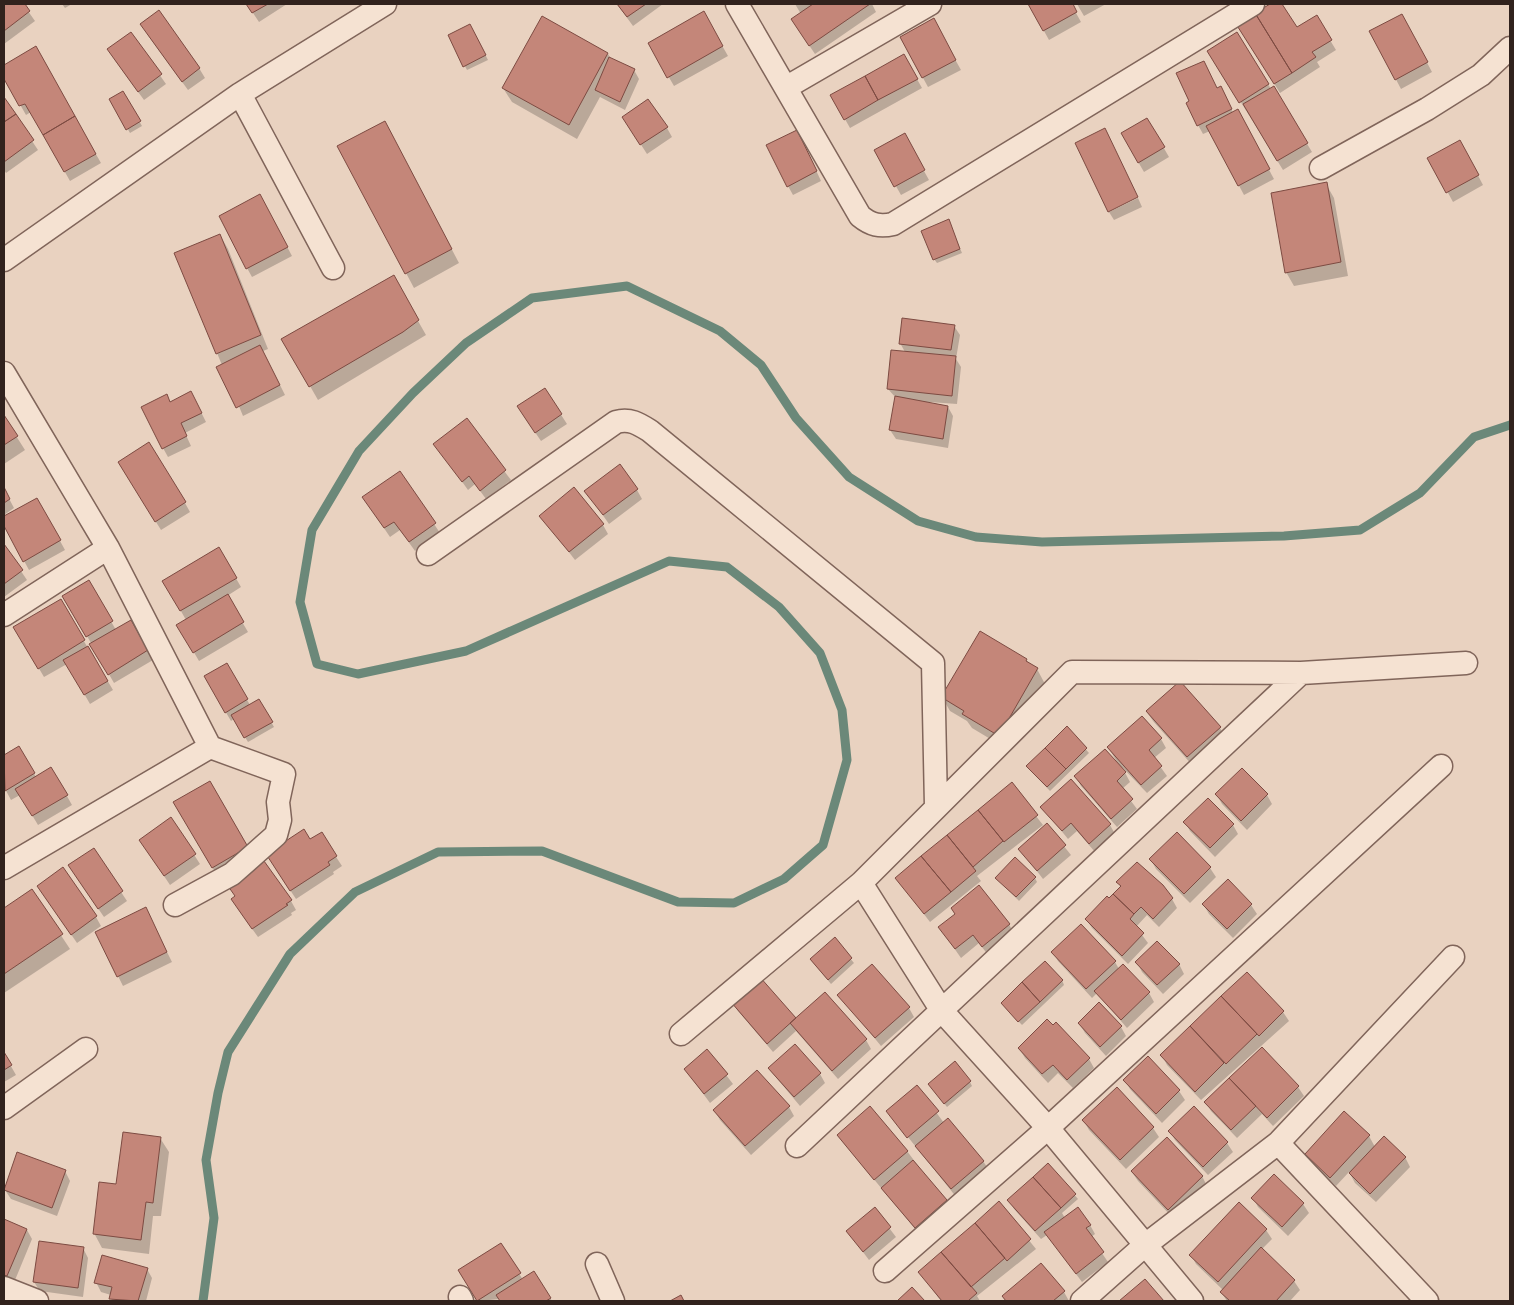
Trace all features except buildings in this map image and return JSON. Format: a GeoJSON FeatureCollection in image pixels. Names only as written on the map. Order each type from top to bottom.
{"type":"FeatureCollection","features":[{"type":"Feature","properties":{"kind":"street"},"geometry":{"type":"LineString","coordinates":[[4,260],[240,94],[385,4]]}},
{"type":"Feature","properties":{"kind":"street"},"geometry":{"type":"LineString","coordinates":[[738,4],[860,216],[870,223],[882,227],[893,224],[1253,4]]}},
{"type":"Feature","properties":{"kind":"street"},"geometry":{"type":"LineString","coordinates":[[787,87],[930,4]]}},
{"type":"Feature","properties":{"kind":"street"},"geometry":{"type":"LineString","coordinates":[[1321,168],[1427,109],[1481,75],[1510,48]]}},
{"type":"Feature","properties":{"kind":"street"},"geometry":{"type":"LineString","coordinates":[[240,94],[333,268]]}},
{"type":"Feature","properties":{"kind":"street"},"geometry":{"type":"LineString","coordinates":[[4,373],[108,548],[210,747],[284,774],[278,802],[280,820],[276,835],[232,874],[175,906]]}},
{"type":"Feature","properties":{"kind":"street"},"geometry":{"type":"LineString","coordinates":[[428,554],[616,422],[624,420],[634,421],[650,432],[933,663],[936,806]]}},
{"type":"Feature","properties":{"kind":"street"},"geometry":{"type":"LineString","coordinates":[[4,615],[108,548]]}},
{"type":"Feature","properties":{"kind":"street"},"geometry":{"type":"LineString","coordinates":[[681,1034],[860,883],[1072,672],[1301,673],[1466,662]]}},
{"type":"Feature","properties":{"kind":"street"},"geometry":{"type":"LineString","coordinates":[[798,1146],[1301,673]]}},
{"type":"Feature","properties":{"kind":"street"},"geometry":{"type":"LineString","coordinates":[[4,868],[210,747]]}},
{"type":"Feature","properties":{"kind":"street"},"geometry":{"type":"LineString","coordinates":[[885,1271],[1048,1128],[1441,766]]}},
{"type":"Feature","properties":{"kind":"street"},"geometry":{"type":"LineString","coordinates":[[860,883],[942,1011],[1048,1128],[1144,1246],[1192,1301]]}},
{"type":"Feature","properties":{"kind":"street"},"geometry":{"type":"LineString","coordinates":[[1082,1301],[1144,1246],[1278,1142],[1453,957]]}},
{"type":"Feature","properties":{"kind":"street"},"geometry":{"type":"LineString","coordinates":[[4,1108],[86,1049]]}},
{"type":"Feature","properties":{"kind":"street"},"geometry":{"type":"LineString","coordinates":[[1278,1142],[1427,1301]]}},
{"type":"Feature","properties":{"kind":"street"},"geometry":{"type":"LineString","coordinates":[[597,1264],[613,1301]]}},
{"type":"Feature","properties":{"kind":"street"},"geometry":{"type":"LineString","coordinates":[[4,1288],[37,1301]]}},
{"type":"Feature","properties":{"kind":"waterway"},"geometry":{"type":"LineString","coordinates":[[203,1301],[214,1218],[206,1160],[218,1093],[228,1052],[290,954],[355,892],[438,852],[542,851],[678,902],[734,903],[784,879],[823,845],[847,760],[842,710],[820,653],[779,607],[727,567],[669,561],[466,651],[358,674],[317,664],[300,602],[312,530],[359,451],[413,393],[466,343],[532,298],[627,286],[720,331],[761,365],[796,418],[849,477],[918,521],[976,537],[1042,542],[1284,536],[1360,530],[1420,493],[1474,437],[1510,425]]}}]}
